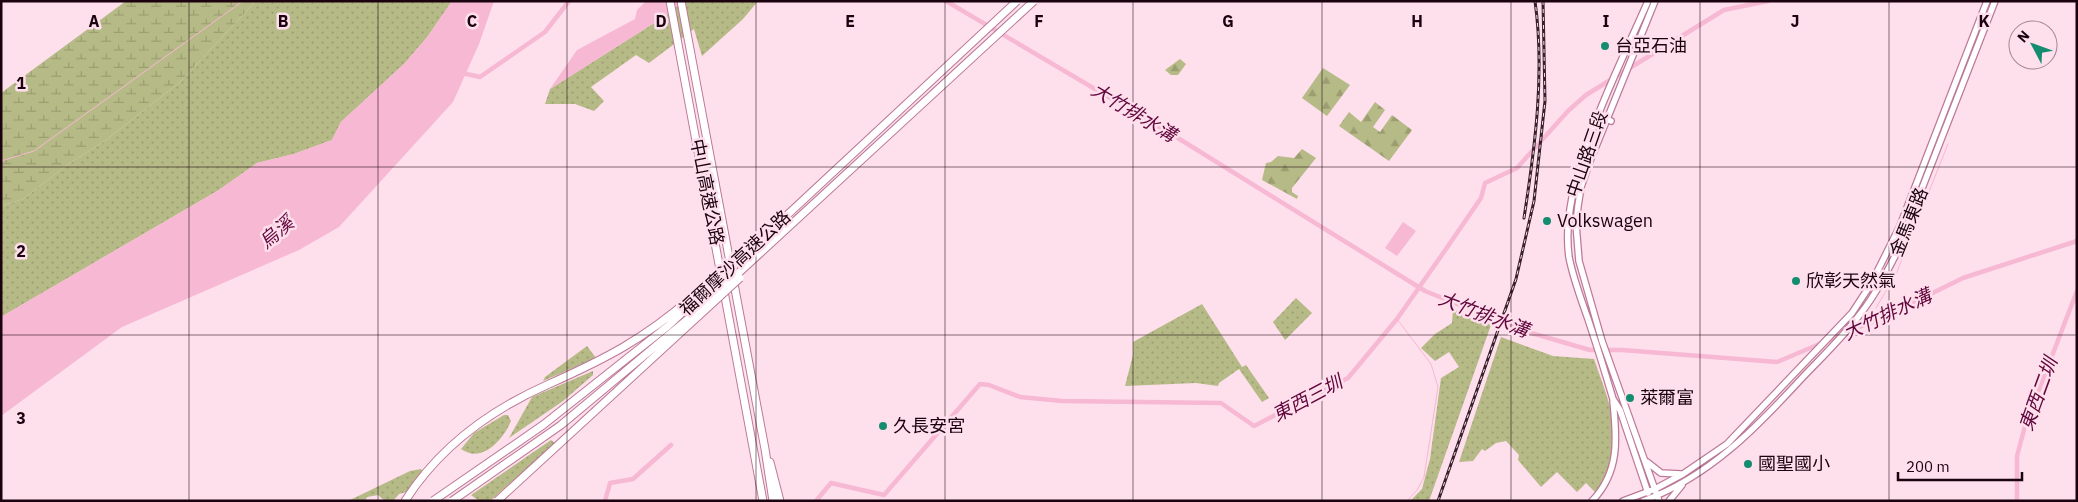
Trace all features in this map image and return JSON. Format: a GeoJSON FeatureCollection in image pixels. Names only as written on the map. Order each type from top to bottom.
{"type":"FeatureCollection","features":[{"type":"Feature","properties":{"kind":"highway","name":"中山高速公路"},"geometry":{"type":"LineString","coordinates":[[670,1],[763,501]]}},
{"type":"Feature","properties":{"kind":"highway","name":"中山高速公路"},"geometry":{"type":"LineString","coordinates":[[681,1],[765,449],[773,501]]}},
{"type":"Feature","properties":{"kind":"highway","name":"福爾摩沙高速公路"},"geometry":{"type":"LineString","coordinates":[[432,501],[543,425],[668,326],[766,232],[1017,1]]}},
{"type":"Feature","properties":{"kind":"highway","name":"福爾摩沙高速公路"},"geometry":{"type":"LineString","coordinates":[[452,501],[524,452],[597,397],[758,257],[1034,1]]}},
{"type":"Feature","properties":{"kind":"highway"},"geometry":{"type":"LineString","coordinates":[[405,501],[424,474],[449,448],[491,413],[514,400],[606,358],[639,338],[668,318],[766,232]]}},
{"type":"Feature","properties":{"kind":"highway"},"geometry":{"type":"LineString","coordinates":[[497,501],[734,286],[758,257]]}},
{"type":"Feature","properties":{"kind":"highway"},"geometry":{"type":"LineString","coordinates":[[765,449],[775,474],[780,501]]}},
{"type":"Feature","properties":{"kind":"main road","name":"中山路三段"},"geometry":{"type":"LineString","coordinates":[[1599,342],[1570,259],[1569,207],[1573,188],[1596,116],[1648,1]]}},
{"type":"Feature","properties":{"kind":"main road","name":"中山路三段"},"geometry":{"type":"LineString","coordinates":[[1599,342],[1579,261],[1576,224],[1581,187],[1655,1]]}},
{"type":"Feature","properties":{"kind":"main road","name":"金馬東路"},"geometry":{"type":"LineString","coordinates":[[1657,495],[1683,474],[1719,450],[1745,426],[1852,312],[1871,284],[1900,226],[1987,1]]}},
{"type":"Feature","properties":{"kind":"main road","name":"金馬東路"},"geometry":{"type":"LineString","coordinates":[[1648,500],[1686,481],[1719,460],[1755,428],[1862,313],[1882,282],[1907,230],[1995,1]]}},
{"type":"Feature","properties":{"kind":"main road"},"geometry":{"type":"LineString","coordinates":[[1596,116],[1609,120]]}},
{"type":"Feature","properties":{"kind":"main road"},"geometry":{"type":"LineString","coordinates":[[1599,342],[1610,363],[1657,495]]}},
{"type":"Feature","properties":{"kind":"main road"},"geometry":{"type":"LineString","coordinates":[[1592,501],[1610,476],[1615,457],[1617,434],[1613,399],[1603,366],[1599,342]]}},
{"type":"Feature","properties":{"kind":"main road"},"geometry":{"type":"LineString","coordinates":[[1613,399],[1620,410],[1648,492],[1648,500]]}},
{"type":"Feature","properties":{"kind":"main road"},"geometry":{"type":"LineString","coordinates":[[1644,460],[1661,473],[1683,474]]}},
{"type":"Feature","properties":{"kind":"main road"},"geometry":{"type":"LineString","coordinates":[[1669,501],[1686,481]]}},
{"type":"Feature","properties":{"kind":"main road","name":"金馬東路"},"geometry":{"type":"LineString","coordinates":[[1623,501],[1648,492],[1657,495]]}},
{"type":"Feature","properties":{"kind":"green space"},"geometry":{"type":"Polygon","coordinates":[[[126,1],[256,1],[180,82],[106,140],[67,165],[23,199],[1,206],[1,93],[126,1]]]}},
{"type":"Feature","properties":{"kind":"green space"},"geometry":{"type":"Polygon","coordinates":[[[256,1],[452,1],[428,36],[405,63],[341,122],[332,140],[294,154],[257,163],[219,190],[1,317],[1,206],[23,199],[67,165],[106,140],[180,82],[256,1]]]}},
{"type":"Feature","properties":{"kind":"green space"},"geometry":{"type":"Polygon","coordinates":[[[684,1],[758,1],[743,19],[702,56],[694,29],[649,63],[636,55],[591,87],[604,101],[594,111],[575,104],[545,104],[550,89],[662,18],[684,1]]]}},
{"type":"Feature","properties":{"kind":"green space"},"geometry":{"type":"Polygon","coordinates":[[[1180,59],[1186,64],[1178,75],[1171,75],[1165,70],[1180,59]]]}},
{"type":"Feature","properties":{"kind":"green space"},"geometry":{"type":"Polygon","coordinates":[[[1323,68],[1350,85],[1327,116],[1302,98],[1323,68]]]}},
{"type":"Feature","properties":{"kind":"green space"},"geometry":{"type":"Polygon","coordinates":[[[1375,102],[1385,110],[1373,127],[1380,132],[1392,115],[1412,130],[1389,161],[1339,126],[1349,112],[1361,122],[1375,102]]]}},
{"type":"Feature","properties":{"kind":"green space"},"geometry":{"type":"Polygon","coordinates":[[[1302,149],[1316,158],[1292,188],[1292,192],[1298,196],[1297,199],[1262,180],[1266,163],[1271,162],[1278,156],[1294,158],[1302,149]]]}},
{"type":"Feature","properties":{"kind":"green space"},"geometry":{"type":"Polygon","coordinates":[[[1296,298],[1312,313],[1285,340],[1273,322],[1296,298]]]}},
{"type":"Feature","properties":{"kind":"green space"},"geometry":{"type":"Polygon","coordinates":[[[1202,304],[1242,367],[1246,365],[1269,398],[1262,402],[1239,369],[1219,383],[1218,386],[1196,383],[1125,386],[1133,355],[1133,342],[1202,304]]]}},
{"type":"Feature","properties":{"kind":"green space"},"geometry":{"type":"Polygon","coordinates":[[[1453,309],[1491,325],[1429,501],[1410,501],[1422,489],[1430,459],[1441,378],[1459,367],[1449,352],[1435,361],[1421,348],[1435,334],[1452,323],[1453,309]]]}},
{"type":"Feature","properties":{"kind":"green space"},"geometry":{"type":"Polygon","coordinates":[[[1501,337],[1553,356],[1594,359],[1607,396],[1614,426],[1611,457],[1606,474],[1596,493],[1586,483],[1577,492],[1557,472],[1541,487],[1518,460],[1519,455],[1506,441],[1496,443],[1485,451],[1482,449],[1473,461],[1459,462],[1501,337]]]}},
{"type":"Feature","properties":{"kind":"green space"},"geometry":{"type":"Polygon","coordinates":[[[587,346],[596,358],[543,381],[545,377],[587,346]]]}},
{"type":"Feature","properties":{"kind":"green space"},"geometry":{"type":"Polygon","coordinates":[[[593,371],[593,375],[563,401],[509,438],[532,397],[593,371]]]}},
{"type":"Feature","properties":{"kind":"green space"},"geometry":{"type":"Polygon","coordinates":[[[504,415],[508,415],[511,421],[503,436],[491,448],[477,454],[461,449],[474,433],[504,415]]]}},
{"type":"Feature","properties":{"kind":"green space"},"geometry":{"type":"Polygon","coordinates":[[[551,440],[555,443],[490,501],[479,501],[471,495],[551,440]]]}},
{"type":"Feature","properties":{"kind":"green space"},"geometry":{"type":"Polygon","coordinates":[[[421,469],[423,472],[406,492],[399,494],[393,501],[385,501],[378,495],[367,497],[365,501],[348,501],[410,471],[421,469]]]}},
{"type":"Feature","properties":{"kind":"water","name":"烏溪"},"geometry":{"type":"Polygon","coordinates":[[[452,1],[494,1],[479,44],[453,102],[339,227],[299,250],[122,327],[1,416],[1,317],[219,190],[257,163],[294,154],[332,140],[341,122],[405,63],[428,36],[452,1]]]}},
{"type":"Feature","properties":{"kind":"water"},"geometry":{"type":"Polygon","coordinates":[[[646,1],[684,1],[662,18],[550,89],[577,50],[635,19],[637,10],[646,1]]]}},
{"type":"Feature","properties":{"kind":"water"},"geometry":{"type":"Polygon","coordinates":[[[1403,222],[1416,231],[1397,256],[1385,248],[1403,222]]]}},
{"type":"Feature","properties":{"kind":"waterway"},"geometry":{"type":"LineString","coordinates":[[1,161],[34,151],[243,1]]}},
{"type":"Feature","properties":{"kind":"waterway","name":"大竹排水溝"},"geometry":{"type":"LineString","coordinates":[[462,73],[480,77],[545,32],[569,1]]}},
{"type":"Feature","properties":{"kind":"waterway","name":"大竹排水溝"},"geometry":{"type":"LineString","coordinates":[[946,1],[1173,135],[1425,291],[1524,331],[1590,350],[1622,350],[1777,362],[1888,315],[1963,278],[2077,241]]}},
{"type":"Feature","properties":{"kind":"waterway","name":"東西三圳"},"geometry":{"type":"LineString","coordinates":[[816,501],[831,483],[884,495],[980,384],[989,385],[1020,397],[1062,401],[1221,403],[1254,426],[1348,378],[1397,319],[1481,198],[1485,183],[1517,168],[1568,111],[1586,95],[1724,10],[1768,1]]}},
{"type":"Feature","properties":{"kind":"waterway"},"geometry":{"type":"LineString","coordinates":[[1876,308],[1897,272],[1948,144]]}},
{"type":"Feature","properties":{"kind":"waterway","name":"東西二圳"},"geometry":{"type":"LineString","coordinates":[[2017,501],[2017,456],[2025,426],[2077,291]]}},
{"type":"Feature","properties":{"kind":"waterway"},"geometry":{"type":"LineString","coordinates":[[1397,319],[1431,364],[1438,387],[1424,477],[1417,490],[1407,501]]}},
{"type":"Feature","properties":{"kind":"waterway"},"geometry":{"type":"LineString","coordinates":[[605,501],[610,483],[633,479],[671,445]]}},
{"type":"Feature","properties":{"kind":"railway"},"geometry":{"type":"LineString","coordinates":[[1524,218],[1532,164],[1539,83],[1538,28],[1535,1]]}},
{"type":"Feature","properties":{"kind":"railway"},"geometry":{"type":"LineString","coordinates":[[1438,501],[1516,279],[1534,201],[1545,101],[1543,1]]}},
{"type":"Feature","properties":{"kind":"place","name":"台亞石油"},"geometry":{"type":"Point","coordinates":[1605,46]}},
{"type":"Feature","properties":{"kind":"place","name":"Volkswagen"},"geometry":{"type":"Point","coordinates":[1547,221]}},
{"type":"Feature","properties":{"kind":"place","name":"欣彰天然氣"},"geometry":{"type":"Point","coordinates":[1796,281]}},
{"type":"Feature","properties":{"kind":"place","name":"萊爾富"},"geometry":{"type":"Point","coordinates":[1630,398]}},
{"type":"Feature","properties":{"kind":"place","name":"久長安宮"},"geometry":{"type":"Point","coordinates":[883,426]}},
{"type":"Feature","properties":{"kind":"place","name":"國聖國小"},"geometry":{"type":"Point","coordinates":[1748,464]}}]}
